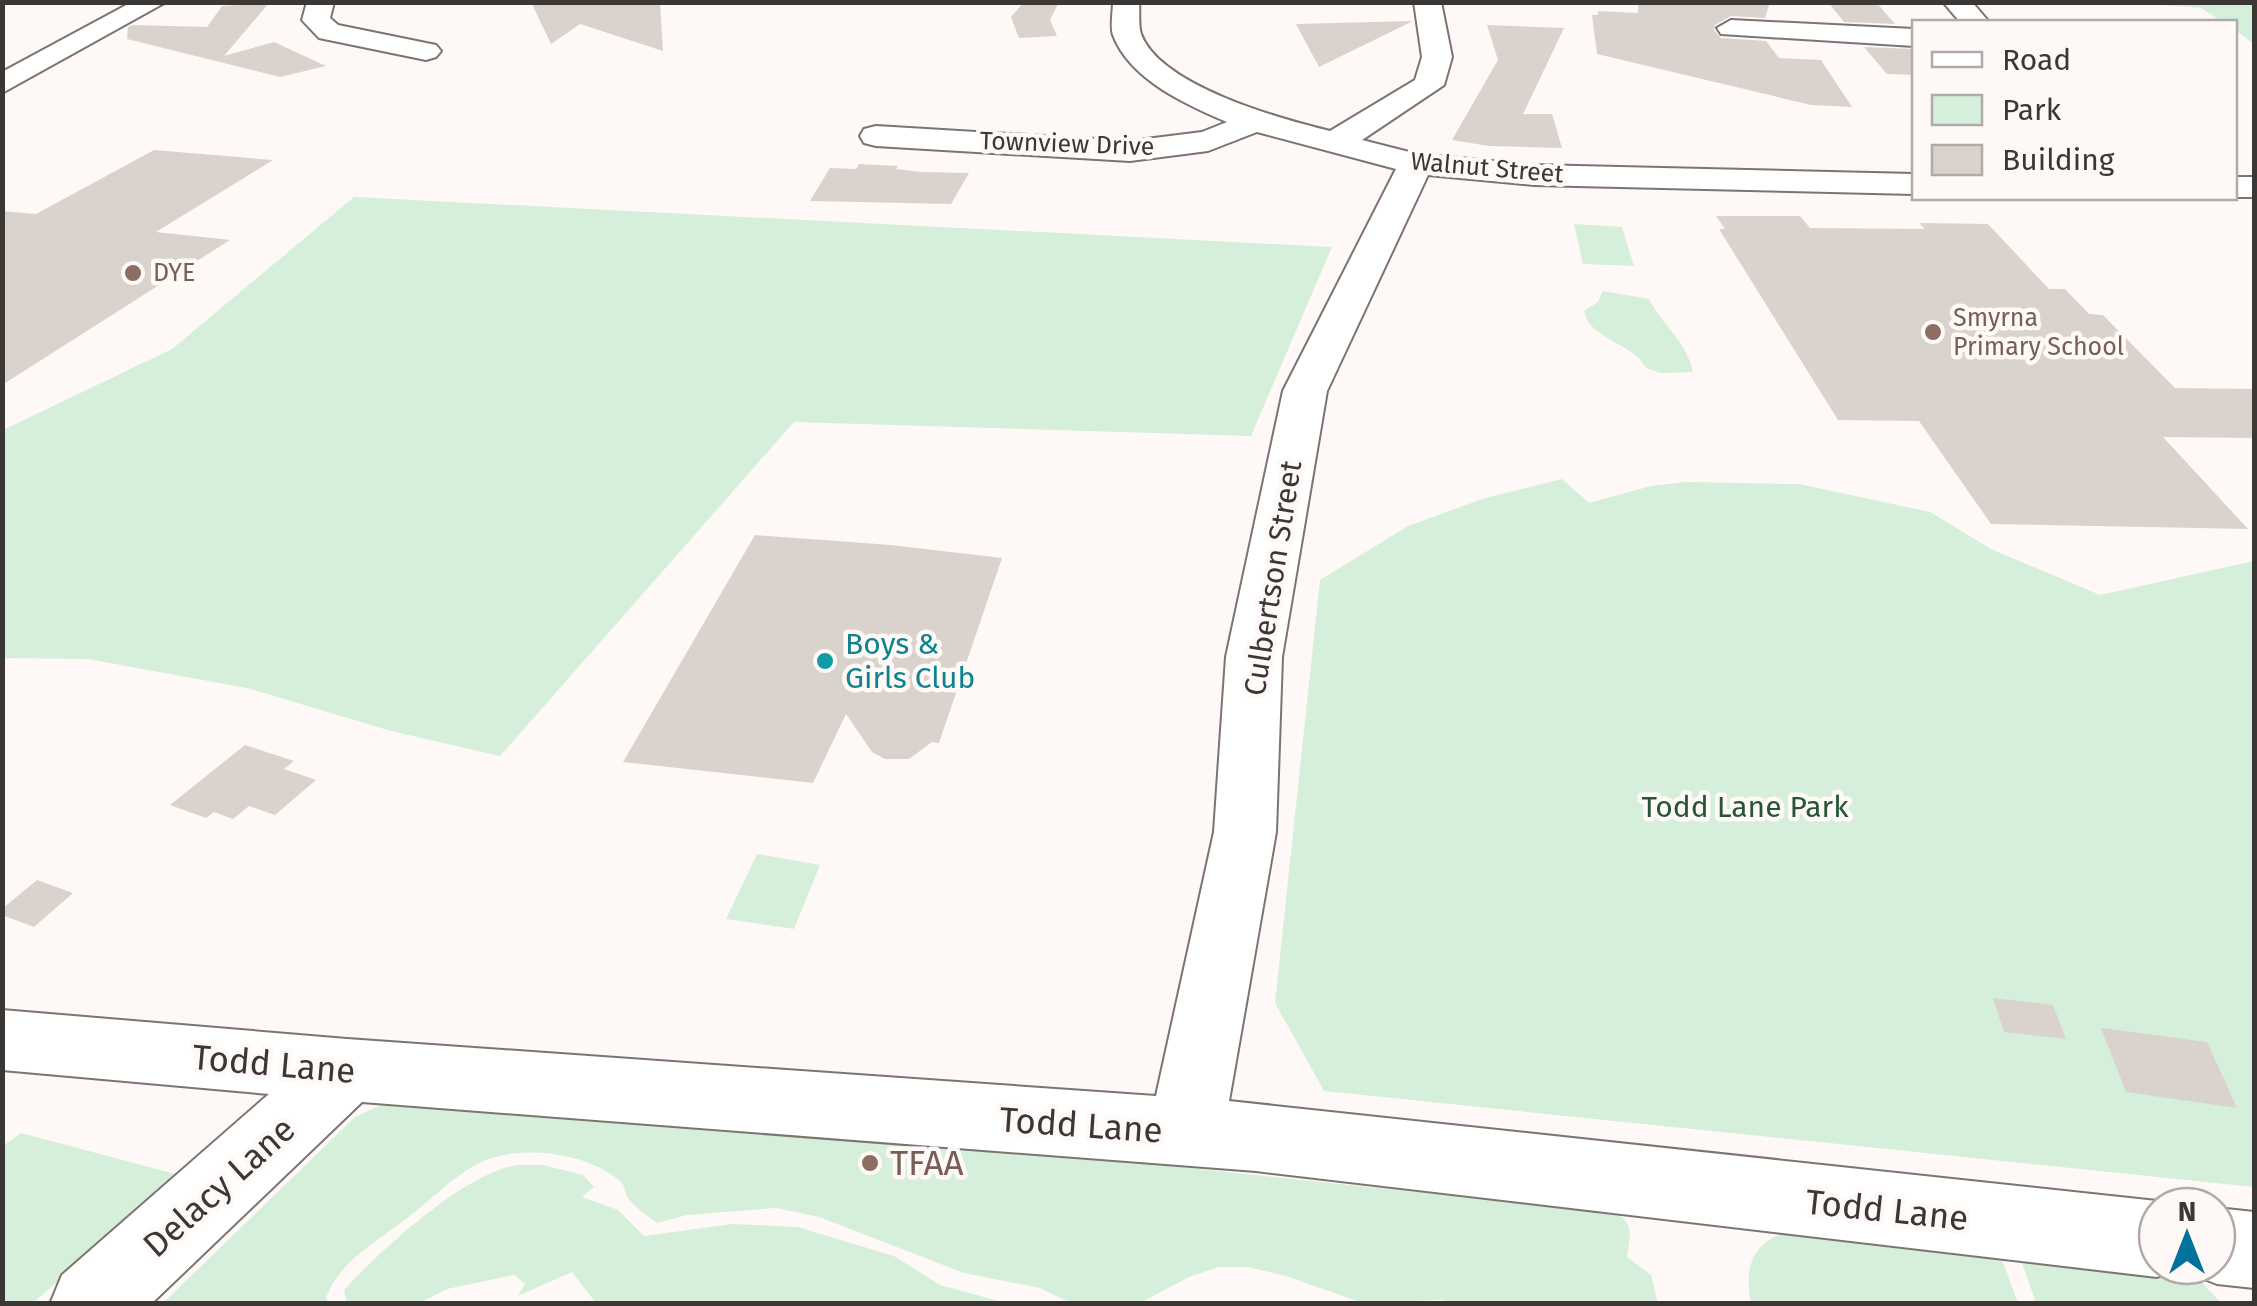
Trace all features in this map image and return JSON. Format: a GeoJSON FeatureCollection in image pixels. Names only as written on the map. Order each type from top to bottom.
{"type":"FeatureCollection","features":[{"type":"Feature","properties":{"kind":"street"},"geometry":{"type":"LineString","coordinates":[[2,84],[154,2]]}},
{"type":"Feature","properties":{"kind":"street"},"geometry":{"type":"LineString","coordinates":[[320,2],[316,20],[329,32],[426,50]]}},
{"type":"Feature","properties":{"kind":"street","name":"Walnut Street"},"geometry":{"type":"LineString","coordinates":[[1126,2],[1127,34],[1161,74],[1195,97],[1254,122],[1416,164],[1534,175],[1912,184]]}},
{"type":"Feature","properties":{"kind":"street"},"geometry":{"type":"LineString","coordinates":[[1332,144],[1429,85],[1437,57],[1426,2]]}},
{"type":"Feature","properties":{"kind":"street"},"geometry":{"type":"LineString","coordinates":[[1730,28],[1912,38]]}},
{"type":"Feature","properties":{"kind":"street","name":"Townview Drive"},"geometry":{"type":"LineString","coordinates":[[876,136],[1130,151],[1208,141],[1254,122]]}},
{"type":"Feature","properties":{"kind":"street","name":"Culbertson Street"},"geometry":{"type":"LineString","coordinates":[[1186,1132],[1244,832],[1254,657],[1305,391],[1416,164]]}},
{"type":"Feature","properties":{"kind":"street","name":"Todd Lane"},"geometry":{"type":"LineString","coordinates":[[2,1040],[347,1070],[1186,1132],[2137,1237]]}},
{"type":"Feature","properties":{"kind":"street","name":"Delacy Lane"},"geometry":{"type":"LineString","coordinates":[[92,1304],[347,1070]]}},
{"type":"Feature","properties":{"kind":"green space"},"geometry":{"type":"Polygon","coordinates":[[[2136,3],[2254,3],[2254,44],[2237,31],[2237,20],[2220,20],[2201,8],[2136,3]]]}},
{"type":"Feature","properties":{"kind":"green space"},"geometry":{"type":"Polygon","coordinates":[[[354,197],[1332,247],[1251,436],[794,422],[500,756],[391,731],[247,688],[88,659],[3,658],[3,430],[172,349],[354,197]]]}},
{"type":"Feature","properties":{"kind":"green space"},"geometry":{"type":"Polygon","coordinates":[[[1574,224],[1622,227],[1634,266],[1583,264],[1574,224]]]}},
{"type":"Feature","properties":{"kind":"green space"},"geometry":{"type":"Polygon","coordinates":[[[1603,291],[1649,299],[1680,343],[1693,372],[1661,373],[1646,368],[1632,352],[1594,328],[1584,311],[1598,302],[1603,291]]]}},
{"type":"Feature","properties":{"kind":"green space","name":"Todd Lane Park"},"geometry":{"type":"Polygon","coordinates":[[[1562,479],[1589,503],[1651,486],[1686,482],[1799,484],[1930,512],[1991,549],[2100,595],[2254,561],[2254,1187],[1324,1091],[1275,1003],[1320,580],[1408,526],[1485,498],[1562,479]]]}},
{"type":"Feature","properties":{"kind":"green space"},"geometry":{"type":"Polygon","coordinates":[[[757,854],[820,865],[794,929],[726,919],[757,854]]]}},
{"type":"Feature","properties":{"kind":"green space"},"geometry":{"type":"Polygon","coordinates":[[[397,1098],[905,1138],[1614,1213],[1628,1225],[1627,1257],[1651,1275],[1658,1303],[1363,1303],[1286,1276],[1248,1267],[1219,1267],[1189,1277],[1140,1303],[1071,1303],[1040,1288],[964,1273],[819,1217],[776,1208],[687,1215],[657,1223],[631,1201],[621,1181],[604,1170],[554,1154],[519,1153],[475,1165],[371,1244],[339,1274],[326,1298],[329,1303],[162,1304],[355,1117],[397,1098]]]}},
{"type":"Feature","properties":{"kind":"green space"},"geometry":{"type":"Polygon","coordinates":[[[21,1133],[179,1175],[33,1303],[3,1304],[3,1146],[21,1133]]]}},
{"type":"Feature","properties":{"kind":"green space"},"geometry":{"type":"Polygon","coordinates":[[[516,1165],[543,1165],[583,1175],[594,1187],[582,1197],[618,1210],[644,1236],[732,1224],[798,1227],[894,1256],[940,1285],[1006,1303],[596,1303],[572,1272],[518,1296],[525,1284],[514,1275],[447,1289],[419,1303],[347,1303],[344,1290],[445,1200],[491,1173],[516,1165]]]}},
{"type":"Feature","properties":{"kind":"green space"},"geometry":{"type":"Polygon","coordinates":[[[1794,1231],[1985,1251],[2003,1262],[2018,1303],[1751,1303],[1749,1277],[1755,1255],[1769,1240],[1794,1231]]]}},
{"type":"Feature","properties":{"kind":"green space"},"geometry":{"type":"Polygon","coordinates":[[[2030,1254],[2137,1267],[2137,1286],[2205,1286],[2221,1303],[2036,1303],[2022,1263],[2030,1254]]]}},
{"type":"Feature","properties":{"kind":"building"},"geometry":{"type":"Polygon","coordinates":[[[531,2],[660,2],[663,51],[580,24],[551,44],[531,2]]]}},
{"type":"Feature","properties":{"kind":"building"},"geometry":{"type":"Polygon","coordinates":[[[1024,2],[1059,2],[1050,20],[1057,36],[1019,38],[1011,17],[1024,2]]]}},
{"type":"Feature","properties":{"kind":"building"},"geometry":{"type":"Polygon","coordinates":[[[1638,2],[1770,2],[1765,18],[1731,16],[1715,25],[1714,30],[1721,38],[1766,41],[1779,58],[1821,60],[1852,107],[1811,105],[1597,54],[1592,15],[1598,15],[1598,11],[1638,13],[1638,2]]]}},
{"type":"Feature","properties":{"kind":"building"},"geometry":{"type":"Polygon","coordinates":[[[1828,2],[1876,2],[1895,24],[1844,22],[1828,2]]]}},
{"type":"Feature","properties":{"kind":"building"},"geometry":{"type":"Polygon","coordinates":[[[269,3],[224,56],[274,42],[326,66],[280,77],[127,39],[128,27],[133,25],[207,27],[222,6],[269,3]]]}},
{"type":"Feature","properties":{"kind":"building"},"geometry":{"type":"Polygon","coordinates":[[[1413,21],[1319,67],[1296,24],[1413,21]]]}},
{"type":"Feature","properties":{"kind":"building"},"geometry":{"type":"Polygon","coordinates":[[[1487,25],[1564,28],[1523,114],[1552,114],[1562,148],[1489,146],[1452,140],[1498,60],[1487,25]]]}},
{"type":"Feature","properties":{"kind":"building"},"geometry":{"type":"Polygon","coordinates":[[[1864,47],[1912,49],[1912,75],[1887,74],[1864,47]]]}},
{"type":"Feature","properties":{"kind":"building"},"geometry":{"type":"Polygon","coordinates":[[[154,150],[273,160],[156,232],[230,240],[2,385],[2,211],[36,214],[154,150]]]}},
{"type":"Feature","properties":{"kind":"building"},"geometry":{"type":"Polygon","coordinates":[[[859,164],[969,173],[951,204],[810,201],[830,168],[856,169],[859,164]]]}},
{"type":"Feature","properties":{"kind":"building"},"geometry":{"type":"Polygon","coordinates":[[[1716,216],[1800,216],[1810,228],[1925,229],[1919,223],[1988,224],[2049,289],[2065,289],[2089,314],[2103,315],[2175,388],[2254,389],[2254,438],[2163,437],[2248,529],[1991,524],[1919,421],[1838,420],[1719,229],[1725,229],[1716,216]]]}},
{"type":"Feature","properties":{"kind":"building","name":"Boys & Girls Club"},"geometry":{"type":"Polygon","coordinates":[[[755,535],[1002,558],[939,743],[932,742],[909,759],[885,759],[872,752],[846,714],[813,783],[623,762],[755,535]]]}},
{"type":"Feature","properties":{"kind":"building"},"geometry":{"type":"Polygon","coordinates":[[[245,745],[294,761],[284,769],[316,780],[275,815],[249,806],[233,819],[214,812],[206,818],[170,805],[245,745]]]}},
{"type":"Feature","properties":{"kind":"building"},"geometry":{"type":"Polygon","coordinates":[[[37,880],[73,893],[34,927],[2,915],[2,909],[37,880]]]}},
{"type":"Feature","properties":{"kind":"building"},"geometry":{"type":"Polygon","coordinates":[[[1993,998],[2053,1005],[2066,1039],[2004,1032],[1993,998]]]}},
{"type":"Feature","properties":{"kind":"building"},"geometry":{"type":"Polygon","coordinates":[[[2101,1028],[2207,1042],[2237,1108],[2126,1092],[2101,1028]]]}},
{"type":"Feature","properties":{"kind":"place","name":"DYE"},"geometry":{"type":"Point","coordinates":[133,273]}},
{"type":"Feature","properties":{"kind":"place","name":"Smyrna Primary School"},"geometry":{"type":"Point","coordinates":[1933,332]}},
{"type":"Feature","properties":{"kind":"place","name":"Boys & Girls Club"},"geometry":{"type":"Point","coordinates":[825,661]}},
{"type":"Feature","properties":{"kind":"place","name":"TFAA"},"geometry":{"type":"Point","coordinates":[870,1163]}}]}
